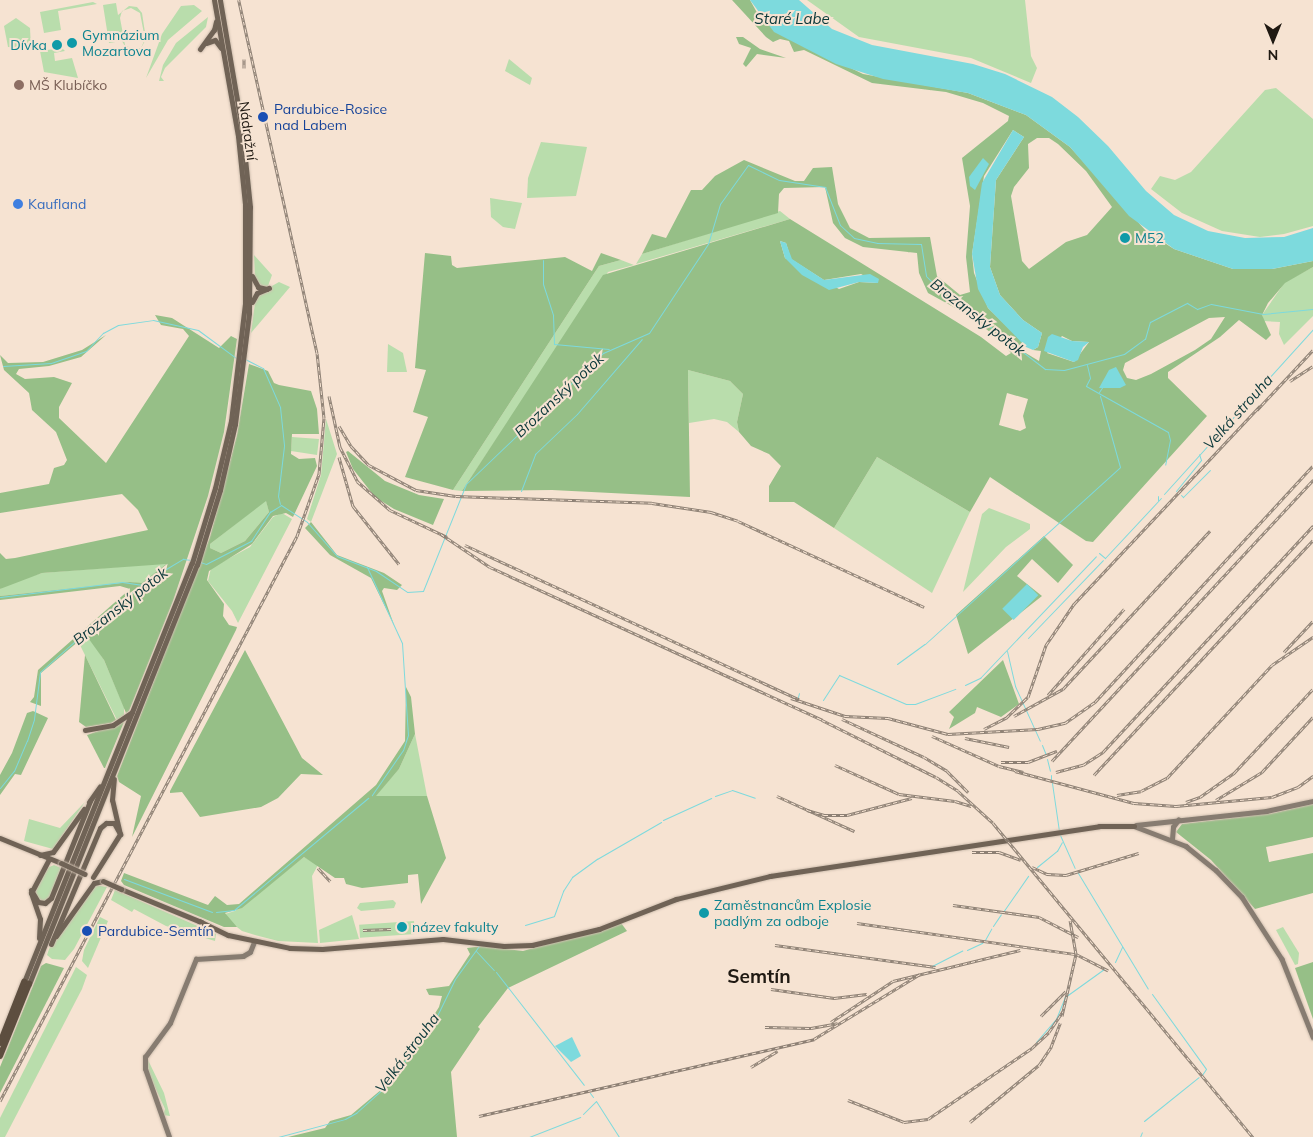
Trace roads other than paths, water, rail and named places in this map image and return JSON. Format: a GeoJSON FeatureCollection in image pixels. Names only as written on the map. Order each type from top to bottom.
{"type":"FeatureCollection","features":[{"type":"Feature","properties":{"kind":"highway"},"geometry":{"type":"LineString","coordinates":[[0,1042],[27,983]]}},
{"type":"Feature","properties":{"kind":"highway"},"geometry":{"type":"LineString","coordinates":[[0,1056],[27,983]]}},
{"type":"Feature","properties":{"kind":"main road","name":"Nádražní"},"geometry":{"type":"LineString","coordinates":[[214,0],[242,164],[246,266],[244,353]]}},
{"type":"Feature","properties":{"kind":"main road","name":"Nádražní"},"geometry":{"type":"LineString","coordinates":[[220,0],[246,158],[251,274],[250,307],[244,353]]}},
{"type":"Feature","properties":{"kind":"main road"},"geometry":{"type":"LineString","coordinates":[[216,10],[215,28],[200,49],[216,40],[224,55]]}},
{"type":"Feature","properties":{"kind":"main road"},"geometry":{"type":"LineString","coordinates":[[250,307],[256,294],[270,288],[258,286],[251,274]]}},
{"type":"Feature","properties":{"kind":"main road"},"geometry":{"type":"LineString","coordinates":[[27,983],[107,775],[198,554],[227,463],[244,353]]}},
{"type":"Feature","properties":{"kind":"main road"},"geometry":{"type":"LineString","coordinates":[[35,962],[117,765],[194,564]]}},
{"type":"Feature","properties":{"kind":"main road"},"geometry":{"type":"LineString","coordinates":[[85,730],[113,725],[134,710]]}},
{"type":"Feature","properties":{"kind":"main road"},"geometry":{"type":"LineString","coordinates":[[93,877],[120,834],[112,797],[117,765]]}},
{"type":"Feature","properties":{"kind":"main road"},"geometry":{"type":"LineString","coordinates":[[40,855],[53,852],[107,775]]}},
{"type":"Feature","properties":{"kind":"main road"},"geometry":{"type":"LineString","coordinates":[[31,890],[38,902],[45,902],[51,898],[90,801]]}},
{"type":"Feature","properties":{"kind":"main road"},"geometry":{"type":"LineString","coordinates":[[50,944],[100,828],[112,822],[118,827],[120,834]]}},
{"type":"Feature","properties":{"kind":"main road"},"geometry":{"type":"LineString","coordinates":[[0,838],[254,942],[318,949],[437,939],[516,947],[539,944],[598,929],[694,894],[798,871],[1099,826],[1134,826]]}},
{"type":"Feature","properties":{"kind":"main road"},"geometry":{"type":"LineString","coordinates":[[40,855],[45,866]]}},
{"type":"Feature","properties":{"kind":"main road"},"geometry":{"type":"LineString","coordinates":[[35,962],[40,927],[31,890],[49,859]]}},
{"type":"Feature","properties":{"kind":"main road"},"geometry":{"type":"LineString","coordinates":[[35,962],[94,883],[103,881]]}},
{"type":"Feature","properties":{"kind":"street"},"geometry":{"type":"LineString","coordinates":[[1134,826],[1269,811],[1313,801]]}},
{"type":"Feature","properties":{"kind":"street"},"geometry":{"type":"LineString","coordinates":[[1172,839],[1173,827],[1179,820]]}},
{"type":"Feature","properties":{"kind":"street"},"geometry":{"type":"LineString","coordinates":[[1134,826],[1172,839],[1211,866],[1258,917],[1287,971],[1313,1037]]}},
{"type":"Feature","properties":{"kind":"street"},"geometry":{"type":"LineString","coordinates":[[169,1137],[145,1069],[145,1057],[171,1020],[196,959],[243,956],[250,952],[254,942]]}},
{"type":"Feature","properties":{"kind":"water","name":"Staré Labe"},"geometry":{"type":"Polygon","coordinates":[[[750,0],[799,0],[832,29],[872,45],[973,64],[1005,74],[1052,97],[1078,117],[1108,146],[1146,191],[1174,215],[1208,231],[1245,238],[1284,237],[1313,228],[1313,261],[1272,269],[1233,269],[1174,249],[1129,216],[1070,147],[1026,115],[968,93],[883,79],[836,64],[774,32],[750,0]]]}},
{"type":"Feature","properties":{"kind":"water"},"geometry":{"type":"Polygon","coordinates":[[[1013,130],[1024,137],[996,180],[990,267],[1000,295],[1023,320],[1042,333],[1038,347],[1033,350],[1026,347],[988,308],[978,289],[972,254],[982,183],[1013,130]]]}},
{"type":"Feature","properties":{"kind":"water"},"geometry":{"type":"Polygon","coordinates":[[[983,158],[989,164],[975,190],[970,186],[969,177],[983,158]]]}},
{"type":"Feature","properties":{"kind":"water"},"geometry":{"type":"Polygon","coordinates":[[[780,241],[786,243],[792,259],[824,280],[870,274],[879,279],[878,283],[859,282],[829,290],[802,275],[785,258],[780,241]]]}},
{"type":"Feature","properties":{"kind":"water"},"geometry":{"type":"Polygon","coordinates":[[[1052,334],[1072,341],[1089,342],[1083,347],[1078,360],[1074,362],[1044,351],[1048,337],[1052,334]]]}},
{"type":"Feature","properties":{"kind":"water"},"geometry":{"type":"Polygon","coordinates":[[[1116,367],[1126,385],[1120,388],[1099,388],[1109,370],[1116,367]]]}},
{"type":"Feature","properties":{"kind":"water"},"geometry":{"type":"Polygon","coordinates":[[[1027,584],[1038,595],[1014,620],[1002,609],[1027,584]]]}},
{"type":"Feature","properties":{"kind":"water"},"geometry":{"type":"Polygon","coordinates":[[[572,1037],[581,1056],[571,1062],[555,1046],[572,1037]]]}},
{"type":"Feature","properties":{"kind":"waterway","name":"Brozanský potok"},"geometry":{"type":"LineString","coordinates":[[200,562],[206,564],[251,541],[270,512],[281,505],[307,522],[337,556],[376,571],[407,592],[423,591],[466,484],[603,353],[649,333],[708,244],[720,204],[748,165],[779,180],[825,187],[840,225],[854,238],[877,243],[921,244],[926,276],[1045,369],[1064,370],[1124,354],[1145,339],[1150,322],[1187,303],[1197,309],[1211,304],[1263,314],[1313,309]]}},
{"type":"Feature","properties":{"kind":"waterway"},"geometry":{"type":"LineString","coordinates":[[543,260],[543,284],[553,315],[554,344],[609,349]]}},
{"type":"Feature","properties":{"kind":"waterway"},"geometry":{"type":"LineString","coordinates":[[3,366],[51,363],[86,351],[103,333],[118,325],[153,320],[198,330],[236,358]]}},
{"type":"Feature","properties":{"kind":"waterway","name":"Velká strouha"},"geometry":{"type":"LineString","coordinates":[[1164,494],[1313,329]]}},
{"type":"Feature","properties":{"kind":"waterway"},"geometry":{"type":"LineString","coordinates":[[521,491],[535,454],[577,414],[642,339]]}},
{"type":"Feature","properties":{"kind":"waterway"},"geometry":{"type":"LineString","coordinates":[[245,359],[263,368],[280,407],[284,446],[278,496],[280,504]]}},
{"type":"Feature","properties":{"kind":"waterway"},"geometry":{"type":"LineString","coordinates":[[1087,365],[1090,378],[1086,386],[1168,432],[1170,440],[1165,465]]}},
{"type":"Feature","properties":{"kind":"waterway"},"geometry":{"type":"LineString","coordinates":[[1099,392],[1103,386]]}},
{"type":"Feature","properties":{"kind":"waterway"},"geometry":{"type":"LineString","coordinates":[[897,664],[925,644],[1120,467],[1100,396]]}},
{"type":"Feature","properties":{"kind":"waterway"},"geometry":{"type":"LineString","coordinates":[[1176,491],[1201,460],[1199,454]]}},
{"type":"Feature","properties":{"kind":"waterway"},"geometry":{"type":"LineString","coordinates":[[1181,495],[1183,497],[1210,470]]}},
{"type":"Feature","properties":{"kind":"waterway","name":"Velká strouha"},"geometry":{"type":"LineString","coordinates":[[1099,553],[1105,558],[1161,498]]}},
{"type":"Feature","properties":{"kind":"waterway","name":"Velká strouha"},"geometry":{"type":"LineString","coordinates":[[965,685],[980,678],[1096,556]]}},
{"type":"Feature","properties":{"kind":"waterway","name":"Brozanský potok"},"geometry":{"type":"LineString","coordinates":[[0,788],[14,771],[27,741],[34,719],[40,672],[119,602],[183,559],[191,560]]}},
{"type":"Feature","properties":{"kind":"waterway"},"geometry":{"type":"LineString","coordinates":[[1028,638],[1103,560]]}},
{"type":"Feature","properties":{"kind":"waterway"},"geometry":{"type":"LineString","coordinates":[[367,567],[402,643],[408,735],[403,750],[372,795]]}},
{"type":"Feature","properties":{"kind":"waterway"},"geometry":{"type":"LineString","coordinates":[[0,597],[122,582],[143,585]]}},
{"type":"Feature","properties":{"kind":"waterway"},"geometry":{"type":"LineString","coordinates":[[1007,651],[1015,686],[1040,741]]}},
{"type":"Feature","properties":{"kind":"waterway","name":"Velká strouha"},"geometry":{"type":"LineString","coordinates":[[823,700],[839,675],[906,704],[915,704],[955,689]]}},
{"type":"Feature","properties":{"kind":"waterway","name":"Velká strouha"},"geometry":{"type":"LineString","coordinates":[[798,697],[799,693]]}},
{"type":"Feature","properties":{"kind":"waterway"},"geometry":{"type":"LineString","coordinates":[[1042,745],[1046,755]]}},
{"type":"Feature","properties":{"kind":"waterway"},"geometry":{"type":"LineString","coordinates":[[1047,759],[1050,771]]}},
{"type":"Feature","properties":{"kind":"waterway"},"geometry":{"type":"LineString","coordinates":[[1052,783],[1059,831]]}},
{"type":"Feature","properties":{"kind":"waterway","name":"Velká strouha"},"geometry":{"type":"LineString","coordinates":[[715,796],[732,790],[755,798]]}},
{"type":"Feature","properties":{"kind":"waterway"},"geometry":{"type":"LineString","coordinates":[[216,912],[234,910],[368,798]]}},
{"type":"Feature","properties":{"kind":"waterway","name":"Velká strouha"},"geometry":{"type":"LineString","coordinates":[[663,820],[711,798]]}},
{"type":"Feature","properties":{"kind":"waterway","name":"Velká strouha"},"geometry":{"type":"LineString","coordinates":[[525,925],[554,916],[563,891],[572,877],[597,859],[661,822]]}},
{"type":"Feature","properties":{"kind":"waterway"},"geometry":{"type":"LineString","coordinates":[[1060,835],[1075,868]]}},
{"type":"Feature","properties":{"kind":"waterway"},"geometry":{"type":"LineString","coordinates":[[1037,867],[1057,851],[1062,842]]}},
{"type":"Feature","properties":{"kind":"waterway"},"geometry":{"type":"LineString","coordinates":[[1078,873],[1148,989]]}},
{"type":"Feature","properties":{"kind":"waterway"},"geometry":{"type":"LineString","coordinates":[[1003,912],[1028,876]]}},
{"type":"Feature","properties":{"kind":"waterway"},"geometry":{"type":"LineString","coordinates":[[124,879],[212,912]]}},
{"type":"Feature","properties":{"kind":"waterway"},"geometry":{"type":"LineString","coordinates":[[993,926],[1001,914]]}},
{"type":"Feature","properties":{"kind":"waterway"},"geometry":{"type":"LineString","coordinates":[[985,940],[991,929]]}},
{"type":"Feature","properties":{"kind":"waterway"},"geometry":{"type":"LineString","coordinates":[[967,950],[982,943]]}},
{"type":"Feature","properties":{"kind":"waterway","name":"Velká strouha"},"geometry":{"type":"LineString","coordinates":[[278,1137],[345,1119],[356,1113],[384,1088],[432,1026],[455,979],[479,946]]}},
{"type":"Feature","properties":{"kind":"waterway"},"geometry":{"type":"LineString","coordinates":[[1115,962],[1122,947]]}},
{"type":"Feature","properties":{"kind":"waterway"},"geometry":{"type":"LineString","coordinates":[[476,951],[494,970]]}},
{"type":"Feature","properties":{"kind":"waterway"},"geometry":{"type":"LineString","coordinates":[[932,966],[962,951]]}},
{"type":"Feature","properties":{"kind":"waterway"},"geometry":{"type":"LineString","coordinates":[[1036,1042],[1056,1019],[1065,997],[1104,969]]}},
{"type":"Feature","properties":{"kind":"waterway"},"geometry":{"type":"LineString","coordinates":[[496,972],[584,1085]]}},
{"type":"Feature","properties":{"kind":"waterway"},"geometry":{"type":"LineString","coordinates":[[1152,994],[1206,1069],[1202,1075]]}},
{"type":"Feature","properties":{"kind":"waterway"},"geometry":{"type":"LineString","coordinates":[[1144,1121],[1199,1077]]}},
{"type":"Feature","properties":{"kind":"waterway"},"geometry":{"type":"LineString","coordinates":[[590,1093],[593,1097]]}},
{"type":"Feature","properties":{"kind":"waterway"},"geometry":{"type":"LineString","coordinates":[[583,1114],[596,1101],[619,1137]]}},
{"type":"Feature","properties":{"kind":"waterway"},"geometry":{"type":"LineString","coordinates":[[529,1137],[580,1117]]}},
{"type":"Feature","properties":{"kind":"waterway"},"geometry":{"type":"LineString","coordinates":[[1140,1137],[1142,1132]]}},
{"type":"Feature","properties":{"kind":"railway"},"geometry":{"type":"LineString","coordinates":[[0,1101],[297,536],[319,474],[324,418],[317,353],[239,0]]}},
{"type":"Feature","properties":{"kind":"railway"},"geometry":{"type":"LineString","coordinates":[[244,59],[244,68]]}},
{"type":"Feature","properties":{"kind":"railway"},"geometry":{"type":"LineString","coordinates":[[1257,410],[1313,350]]}},
{"type":"Feature","properties":{"kind":"railway"},"geometry":{"type":"LineString","coordinates":[[1290,381],[1313,366]]}},
{"type":"Feature","properties":{"kind":"railway"},"geometry":{"type":"LineString","coordinates":[[329,396],[340,447],[357,481],[390,510],[447,537]]}},
{"type":"Feature","properties":{"kind":"railway"},"geometry":{"type":"LineString","coordinates":[[984,729],[1006,718],[1028,697],[1046,645],[1074,604],[1260,406]]}},
{"type":"Feature","properties":{"kind":"railway"},"geometry":{"type":"LineString","coordinates":[[339,426],[351,446],[369,465],[416,490],[456,496],[652,503],[711,512],[738,521],[924,607]]}},
{"type":"Feature","properties":{"kind":"railway"},"geometry":{"type":"LineString","coordinates":[[339,457],[353,506],[399,564]]}},
{"type":"Feature","properties":{"kind":"railway"},"geometry":{"type":"LineString","coordinates":[[791,698],[845,716],[888,718],[948,734],[1038,729],[1065,723],[1095,702],[1313,466]]}},
{"type":"Feature","properties":{"kind":"railway"},"geometry":{"type":"LineString","coordinates":[[1052,761],[1313,480]]}},
{"type":"Feature","properties":{"kind":"railway"},"geometry":{"type":"LineString","coordinates":[[1056,772],[1083,765],[1103,752],[1313,526]]}},
{"type":"Feature","properties":{"kind":"railway"},"geometry":{"type":"LineString","coordinates":[[1014,716],[1063,689],[1210,531]]}},
{"type":"Feature","properties":{"kind":"railway"},"geometry":{"type":"LineString","coordinates":[[441,534],[490,567],[822,720],[936,777],[958,791],[993,823],[1253,1137]]}},
{"type":"Feature","properties":{"kind":"railway"},"geometry":{"type":"LineString","coordinates":[[1094,775],[1313,540]]}},
{"type":"Feature","properties":{"kind":"railway"},"geometry":{"type":"LineString","coordinates":[[465,545],[799,699]]}},
{"type":"Feature","properties":{"kind":"railway"},"geometry":{"type":"LineString","coordinates":[[1048,695],[1124,609]]}},
{"type":"Feature","properties":{"kind":"railway"},"geometry":{"type":"LineString","coordinates":[[1284,652],[1313,621]]}},
{"type":"Feature","properties":{"kind":"railway"},"geometry":{"type":"LineString","coordinates":[[1117,795],[1141,791],[1167,778],[1272,665],[1313,637]]}},
{"type":"Feature","properties":{"kind":"railway"},"geometry":{"type":"LineString","coordinates":[[1186,802],[1200,797],[1234,773],[1313,689]]}},
{"type":"Feature","properties":{"kind":"railway"},"geometry":{"type":"LineString","coordinates":[[1216,800],[1262,772],[1313,717]]}},
{"type":"Feature","properties":{"kind":"railway"},"geometry":{"type":"LineString","coordinates":[[842,719],[924,757],[947,771],[968,792]]}},
{"type":"Feature","properties":{"kind":"railway"},"geometry":{"type":"LineString","coordinates":[[932,736],[999,766],[1023,772]]}},
{"type":"Feature","properties":{"kind":"railway"},"geometry":{"type":"LineString","coordinates":[[965,738],[1009,747]]}},
{"type":"Feature","properties":{"kind":"railway"},"geometry":{"type":"LineString","coordinates":[[1001,762],[1028,762],[1057,751]]}},
{"type":"Feature","properties":{"kind":"railway"},"geometry":{"type":"LineString","coordinates":[[835,765],[899,794],[955,801],[971,806]]}},
{"type":"Feature","properties":{"kind":"railway"},"geometry":{"type":"LineString","coordinates":[[1015,771],[1134,803],[1176,806],[1272,797],[1298,787],[1313,776]]}},
{"type":"Feature","properties":{"kind":"railway"},"geometry":{"type":"LineString","coordinates":[[777,796],[854,831]]}},
{"type":"Feature","properties":{"kind":"railway"},"geometry":{"type":"LineString","coordinates":[[807,810],[824,815],[847,815],[912,798]]}},
{"type":"Feature","properties":{"kind":"railway"},"geometry":{"type":"LineString","coordinates":[[972,852],[999,852],[1021,860]]}},
{"type":"Feature","properties":{"kind":"railway"},"geometry":{"type":"LineString","coordinates":[[1032,867],[1047,874],[1066,875],[1139,853]]}},
{"type":"Feature","properties":{"kind":"railway"},"geometry":{"type":"LineString","coordinates":[[318,868],[330,881]]}},
{"type":"Feature","properties":{"kind":"railway"},"geometry":{"type":"LineString","coordinates":[[953,905],[1039,917],[1078,937]]}},
{"type":"Feature","properties":{"kind":"railway"},"geometry":{"type":"LineString","coordinates":[[1062,1016],[1076,954],[1070,921]]}},
{"type":"Feature","properties":{"kind":"railway"},"geometry":{"type":"LineString","coordinates":[[857,923],[1076,954],[1108,970]]}},
{"type":"Feature","properties":{"kind":"railway"},"geometry":{"type":"LineString","coordinates":[[363,930],[391,929]]}},
{"type":"Feature","properties":{"kind":"railway"},"geometry":{"type":"LineString","coordinates":[[775,945],[936,967]]}},
{"type":"Feature","properties":{"kind":"railway"},"geometry":{"type":"LineString","coordinates":[[831,1022],[893,981],[1020,950]]}},
{"type":"Feature","properties":{"kind":"railway"},"geometry":{"type":"LineString","coordinates":[[479,1116],[814,1039],[920,974]]}},
{"type":"Feature","properties":{"kind":"railway"},"geometry":{"type":"LineString","coordinates":[[771,989],[834,998],[867,994]]}},
{"type":"Feature","properties":{"kind":"railway"},"geometry":{"type":"LineString","coordinates":[[1041,1016],[1066,991]]}},
{"type":"Feature","properties":{"kind":"railway"},"geometry":{"type":"LineString","coordinates":[[848,1100],[904,1122],[928,1119],[1032,1048],[1049,1032],[1063,1011]]}},
{"type":"Feature","properties":{"kind":"railway"},"geometry":{"type":"LineString","coordinates":[[765,1027],[811,1028],[838,1023]]}},
{"type":"Feature","properties":{"kind":"railway"},"geometry":{"type":"LineString","coordinates":[[970,1122],[1039,1065],[1051,1047],[1060,1023]]}},
{"type":"Feature","properties":{"kind":"railway"},"geometry":{"type":"LineString","coordinates":[[751,1067],[778,1051]]}},
{"type":"Feature","properties":{"kind":"place","name":"Gymnázium Mozartova"},"geometry":{"type":"Point","coordinates":[72,43]}},
{"type":"Feature","properties":{"kind":"place","name":"Dívka"},"geometry":{"type":"Point","coordinates":[57,45]}},
{"type":"Feature","properties":{"kind":"place","name":"MŠ Klubíčko"},"geometry":{"type":"Point","coordinates":[19,85]}},
{"type":"Feature","properties":{"kind":"place","name":"Pardubice-Rosice nad Labem"},"geometry":{"type":"Point","coordinates":[263,117]}},
{"type":"Feature","properties":{"kind":"place","name":"Kaufland"},"geometry":{"type":"Point","coordinates":[18,204]}},
{"type":"Feature","properties":{"kind":"place","name":"M52"},"geometry":{"type":"Point","coordinates":[1125,238]}},
{"type":"Feature","properties":{"kind":"place","name":"Zaměstnancům Explosie padlým za odboje"},"geometry":{"type":"Point","coordinates":[704,913]}},
{"type":"Feature","properties":{"kind":"place","name":"název fakulty"},"geometry":{"type":"Point","coordinates":[402,927]}},
{"type":"Feature","properties":{"kind":"place","name":"Pardubice-Semtín"},"geometry":{"type":"Point","coordinates":[87,931]}},
{"type":"Feature","properties":{"kind":"district","name":"Semtín"},"geometry":{"type":"Point","coordinates":[759,977]}}]}
